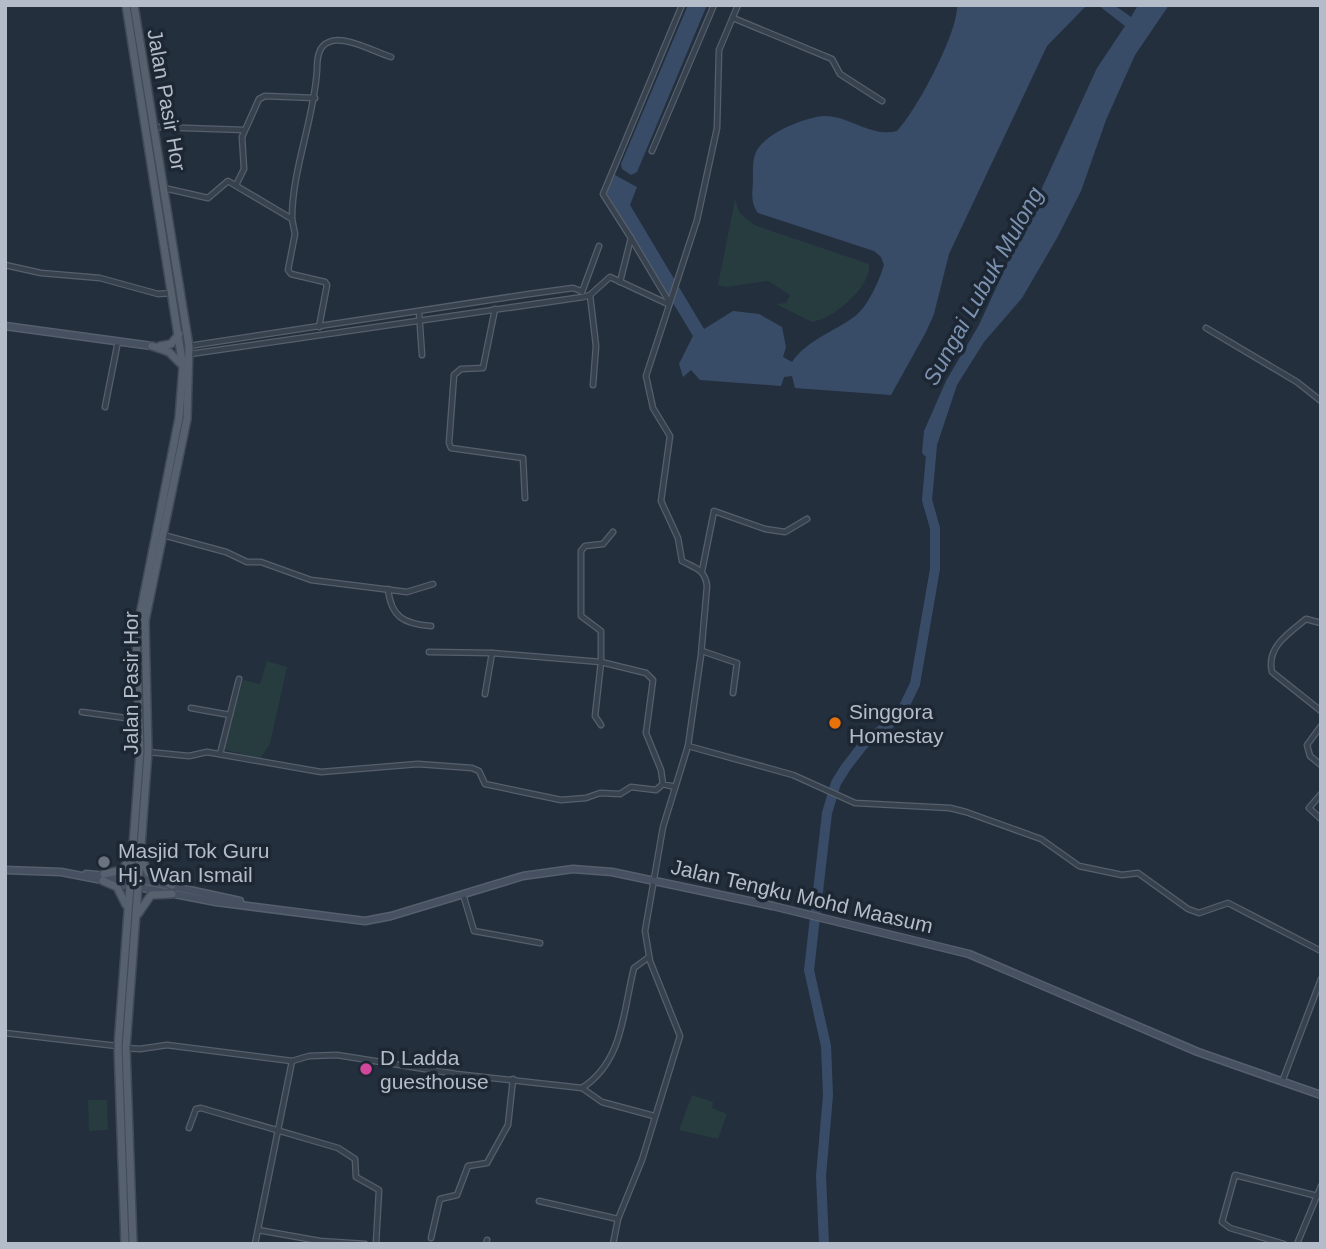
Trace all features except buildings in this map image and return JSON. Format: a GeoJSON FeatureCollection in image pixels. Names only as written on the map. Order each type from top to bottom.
{"type":"FeatureCollection","features":[{"type":"Feature","properties":{"kind":"main road","name":"Jalan Pasir Hor"},"geometry":{"type":"LineString","coordinates":[[126,5],[183,367],[179,418],[138,620],[140,720],[137,855]]}},
{"type":"Feature","properties":{"kind":"main road","name":"Jalan Pasir Hor"},"geometry":{"type":"LineString","coordinates":[[125,1244],[122,1047],[128,912],[134,882],[148,752],[145,621],[187,419],[189,350],[156,127],[134,5]]}},
{"type":"Feature","properties":{"kind":"main road"},"geometry":{"type":"LineString","coordinates":[[5,326],[152,346],[169,352],[183,367]]}},
{"type":"Feature","properties":{"kind":"main road"},"geometry":{"type":"LineString","coordinates":[[152,346],[171,344],[179,334]]}},
{"type":"Feature","properties":{"kind":"main road"},"geometry":{"type":"LineString","coordinates":[[128,912],[121,891],[104,878],[122,870],[137,855],[148,873],[172,889]]}},
{"type":"Feature","properties":{"kind":"main road","name":"Jalan Tengku Mohd Maasum"},"geometry":{"type":"LineString","coordinates":[[5,870],[77,874],[256,905],[365,920],[523,876],[573,869],[654,879],[970,954],[1198,1052],[1321,1095]]}},
{"type":"Feature","properties":{"kind":"main road","name":"Jalan Pasir Hor"},"geometry":{"type":"LineString","coordinates":[[134,882],[135,919],[122,1047],[134,1244]]}},
{"type":"Feature","properties":{"kind":"main road"},"geometry":{"type":"LineString","coordinates":[[135,919],[151,895],[172,889]]}},
{"type":"Feature","properties":{"kind":"street"},"geometry":{"type":"LineString","coordinates":[[669,301],[603,194],[682,5]]}},
{"type":"Feature","properties":{"kind":"street"},"geometry":{"type":"LineString","coordinates":[[653,151],[714,5]]}},
{"type":"Feature","properties":{"kind":"street"},"geometry":{"type":"LineString","coordinates":[[702,571],[681,561],[678,538],[661,501],[670,436],[653,408],[646,376],[694,230],[714,145],[719,50],[738,5]]}},
{"type":"Feature","properties":{"kind":"street"},"geometry":{"type":"LineString","coordinates":[[733,18],[832,59],[840,74],[882,101]]}},
{"type":"Feature","properties":{"kind":"street"},"geometry":{"type":"LineString","coordinates":[[319,327],[327,285],[291,274],[288,270],[295,234],[292,219],[294,197],[314,98],[320,49],[326,43],[346,42],[391,57]]}},
{"type":"Feature","properties":{"kind":"street"},"geometry":{"type":"LineString","coordinates":[[236,185],[244,169],[241,150],[244,130],[262,97],[314,98]]}},
{"type":"Feature","properties":{"kind":"street"},"geometry":{"type":"LineString","coordinates":[[156,127],[244,130]]}},
{"type":"Feature","properties":{"kind":"street"},"geometry":{"type":"LineString","coordinates":[[164,188],[208,198],[218,192],[223,183],[236,185],[292,219]]}},
{"type":"Feature","properties":{"kind":"street"},"geometry":{"type":"LineString","coordinates":[[620,282],[631,238]]}},
{"type":"Feature","properties":{"kind":"street"},"geometry":{"type":"LineString","coordinates":[[582,294],[599,246]]}},
{"type":"Feature","properties":{"kind":"street"},"geometry":{"type":"LineString","coordinates":[[5,265],[47,274],[100,278],[149,293],[173,292]]}},
{"type":"Feature","properties":{"kind":"street"},"geometry":{"type":"LineString","coordinates":[[593,385],[596,346],[590,295],[605,278],[669,301]]}},
{"type":"Feature","properties":{"kind":"street"},"geometry":{"type":"LineString","coordinates":[[189,350],[573,288],[582,294]]}},
{"type":"Feature","properties":{"kind":"street"},"geometry":{"type":"LineString","coordinates":[[189,350],[590,295]]}},
{"type":"Feature","properties":{"kind":"street"},"geometry":{"type":"LineString","coordinates":[[495,309],[483,368],[461,369],[454,375],[449,411],[450,447],[523,458],[525,498]]}},
{"type":"Feature","properties":{"kind":"street"},"geometry":{"type":"LineString","coordinates":[[419,312],[422,355]]}},
{"type":"Feature","properties":{"kind":"street"},"geometry":{"type":"LineString","coordinates":[[1206,328],[1297,382],[1321,401]]}},
{"type":"Feature","properties":{"kind":"street"},"geometry":{"type":"LineString","coordinates":[[105,407],[118,341]]}},
{"type":"Feature","properties":{"kind":"street"},"geometry":{"type":"LineString","coordinates":[[613,1244],[618,1219],[642,1160],[680,1036],[649,957],[645,931],[663,827],[688,746],[702,651],[707,586],[702,571],[714,511],[765,529],[785,532],[807,519]]}},
{"type":"Feature","properties":{"kind":"street"},"geometry":{"type":"LineString","coordinates":[[601,725],[595,716],[601,662],[600,631],[581,616],[581,551],[585,546],[603,544],[613,532]]}},
{"type":"Feature","properties":{"kind":"street"},"geometry":{"type":"LineString","coordinates":[[162,535],[226,552],[247,562],[261,562],[311,580],[413,592],[433,584]]}},
{"type":"Feature","properties":{"kind":"street"},"geometry":{"type":"LineString","coordinates":[[388,589],[392,611],[400,619],[411,625],[431,625]]}},
{"type":"Feature","properties":{"kind":"street"},"geometry":{"type":"LineString","coordinates":[[1321,623],[1306,619],[1283,637],[1270,660],[1272,672],[1321,711]]}},
{"type":"Feature","properties":{"kind":"street"},"geometry":{"type":"LineString","coordinates":[[702,651],[737,663],[733,693]]}},
{"type":"Feature","properties":{"kind":"street"},"geometry":{"type":"LineString","coordinates":[[429,652],[492,653],[601,662],[646,673],[653,680],[646,733],[661,770],[663,784]]}},
{"type":"Feature","properties":{"kind":"street"},"geometry":{"type":"LineString","coordinates":[[485,694],[492,653]]}},
{"type":"Feature","properties":{"kind":"street"},"geometry":{"type":"LineString","coordinates":[[220,754],[239,679]]}},
{"type":"Feature","properties":{"kind":"street"},"geometry":{"type":"LineString","coordinates":[[191,708],[230,715]]}},
{"type":"Feature","properties":{"kind":"street"},"geometry":{"type":"LineString","coordinates":[[82,712],[140,720]]}},
{"type":"Feature","properties":{"kind":"street"},"geometry":{"type":"LineString","coordinates":[[1321,726],[1307,745],[1310,756],[1321,765]]}},
{"type":"Feature","properties":{"kind":"street"},"geometry":{"type":"LineString","coordinates":[[688,746],[793,775],[845,799],[877,805],[950,808],[966,812],[1041,839],[1079,866],[1122,875],[1138,873],[1188,909],[1199,913],[1228,904],[1240,908],[1269,927],[1321,951]]}},
{"type":"Feature","properties":{"kind":"street"},"geometry":{"type":"LineString","coordinates":[[148,752],[177,756],[207,751],[321,772],[418,764],[472,768],[479,771],[485,784],[561,800],[586,798],[600,793],[620,794],[631,787],[656,790],[663,784]]}},
{"type":"Feature","properties":{"kind":"street"},"geometry":{"type":"LineString","coordinates":[[663,784],[674,787]]}},
{"type":"Feature","properties":{"kind":"street"},"geometry":{"type":"LineString","coordinates":[[1321,794],[1310,808],[1321,818]]}},
{"type":"Feature","properties":{"kind":"street"},"geometry":{"type":"LineString","coordinates":[[463,893],[474,931],[540,943]]}},
{"type":"Feature","properties":{"kind":"street"},"geometry":{"type":"LineString","coordinates":[[582,1088],[589,1083],[617,1045],[634,968],[649,957]]}},
{"type":"Feature","properties":{"kind":"street"},"geometry":{"type":"LineString","coordinates":[[1282,1083],[1321,979]]}},
{"type":"Feature","properties":{"kind":"street"},"geometry":{"type":"LineString","coordinates":[[5,1033],[140,1049],[167,1045],[292,1061],[309,1056],[337,1055],[582,1088],[602,1102],[654,1116]]}},
{"type":"Feature","properties":{"kind":"street"},"geometry":{"type":"LineString","coordinates":[[255,1244],[292,1061]]}},
{"type":"Feature","properties":{"kind":"street"},"geometry":{"type":"LineString","coordinates":[[431,1238],[440,1199],[457,1195],[468,1166],[487,1163],[508,1125],[513,1079]]}},
{"type":"Feature","properties":{"kind":"street"},"geometry":{"type":"LineString","coordinates":[[189,1128],[198,1108],[333,1145],[355,1159],[356,1177],[379,1189],[376,1244]]}},
{"type":"Feature","properties":{"kind":"street"},"geometry":{"type":"LineString","coordinates":[[1284,1244],[1230,1228],[1222,1222],[1235,1175],[1317,1196]]}},
{"type":"Feature","properties":{"kind":"street"},"geometry":{"type":"LineString","coordinates":[[1297,1244],[1321,1186]]}},
{"type":"Feature","properties":{"kind":"street"},"geometry":{"type":"LineString","coordinates":[[539,1201],[618,1219]]}},
{"type":"Feature","properties":{"kind":"street"},"geometry":{"type":"LineString","coordinates":[[258,1230],[320,1241],[365,1244]]}},
{"type":"Feature","properties":{"kind":"green space"},"geometry":{"type":"Polygon","coordinates":[[[735,200],[740,213],[754,225],[869,264],[868,273],[858,292],[830,315],[812,322],[776,304],[786,303],[790,295],[768,281],[726,287],[718,285],[735,200]]]}},
{"type":"Feature","properties":{"kind":"green space"},"geometry":{"type":"Polygon","coordinates":[[[267,661],[287,667],[270,744],[260,759],[223,749],[243,680],[260,684],[267,661]]]}},
{"type":"Feature","properties":{"kind":"green space"},"geometry":{"type":"Polygon","coordinates":[[[692,1095],[713,1102],[712,1108],[727,1114],[718,1139],[679,1130],[692,1095]]]}},
{"type":"Feature","properties":{"kind":"green space"},"geometry":{"type":"Polygon","coordinates":[[[88,1100],[107,1100],[108,1130],[89,1131],[88,1100]]]}},
{"type":"Feature","properties":{"kind":"water"},"geometry":{"type":"Polygon","coordinates":[[[688,5],[707,5],[637,172],[631,175],[622,169],[621,164],[688,5]]]}},
{"type":"Feature","properties":{"kind":"water"},"geometry":{"type":"Polygon","coordinates":[[[957,5],[1087,5],[1047,46],[949,254],[934,314],[926,332],[891,395],[795,388],[792,376],[784,377],[781,386],[700,380],[691,370],[683,377],[679,364],[693,336],[606,192],[613,174],[637,187],[630,205],[704,329],[733,311],[759,314],[782,327],[786,347],[783,357],[792,362],[812,342],[859,313],[872,293],[884,265],[881,257],[874,251],[758,213],[752,195],[757,150],[769,137],[787,127],[823,116],[842,119],[878,131],[897,131],[915,107],[935,71],[951,33],[957,5]]]}},
{"type":"Feature","properties":{"kind":"water"},"geometry":{"type":"Polygon","coordinates":[[[1098,5],[1114,5],[1131,17],[1138,5],[1169,5],[1135,55],[1106,120],[1081,191],[1057,238],[1022,298],[984,342],[957,385],[934,454],[927,458],[922,453],[924,431],[946,381],[979,325],[1097,68],[1125,26],[1098,5]]]}},
{"type":"Feature","properties":{"kind":"waterway","name":"Sungai Lubuk Mulong"},"geometry":{"type":"LineString","coordinates":[[824,1244],[821,1176],[828,1095],[826,1046],[809,970],[827,813],[836,783],[846,767],[863,745],[900,715],[915,684],[935,569],[935,528],[927,500],[932,445]]}},
{"type":"Feature","properties":{"kind":"place","name":"Singgora Homestay"},"geometry":{"type":"Point","coordinates":[835,723]}},
{"type":"Feature","properties":{"kind":"place","name":"Masjid Tok Guru Hj. Wan Ismail"},"geometry":{"type":"Point","coordinates":[104,862]}},
{"type":"Feature","properties":{"kind":"place","name":"D Ladda guesthouse"},"geometry":{"type":"Point","coordinates":[366,1069]}}]}
